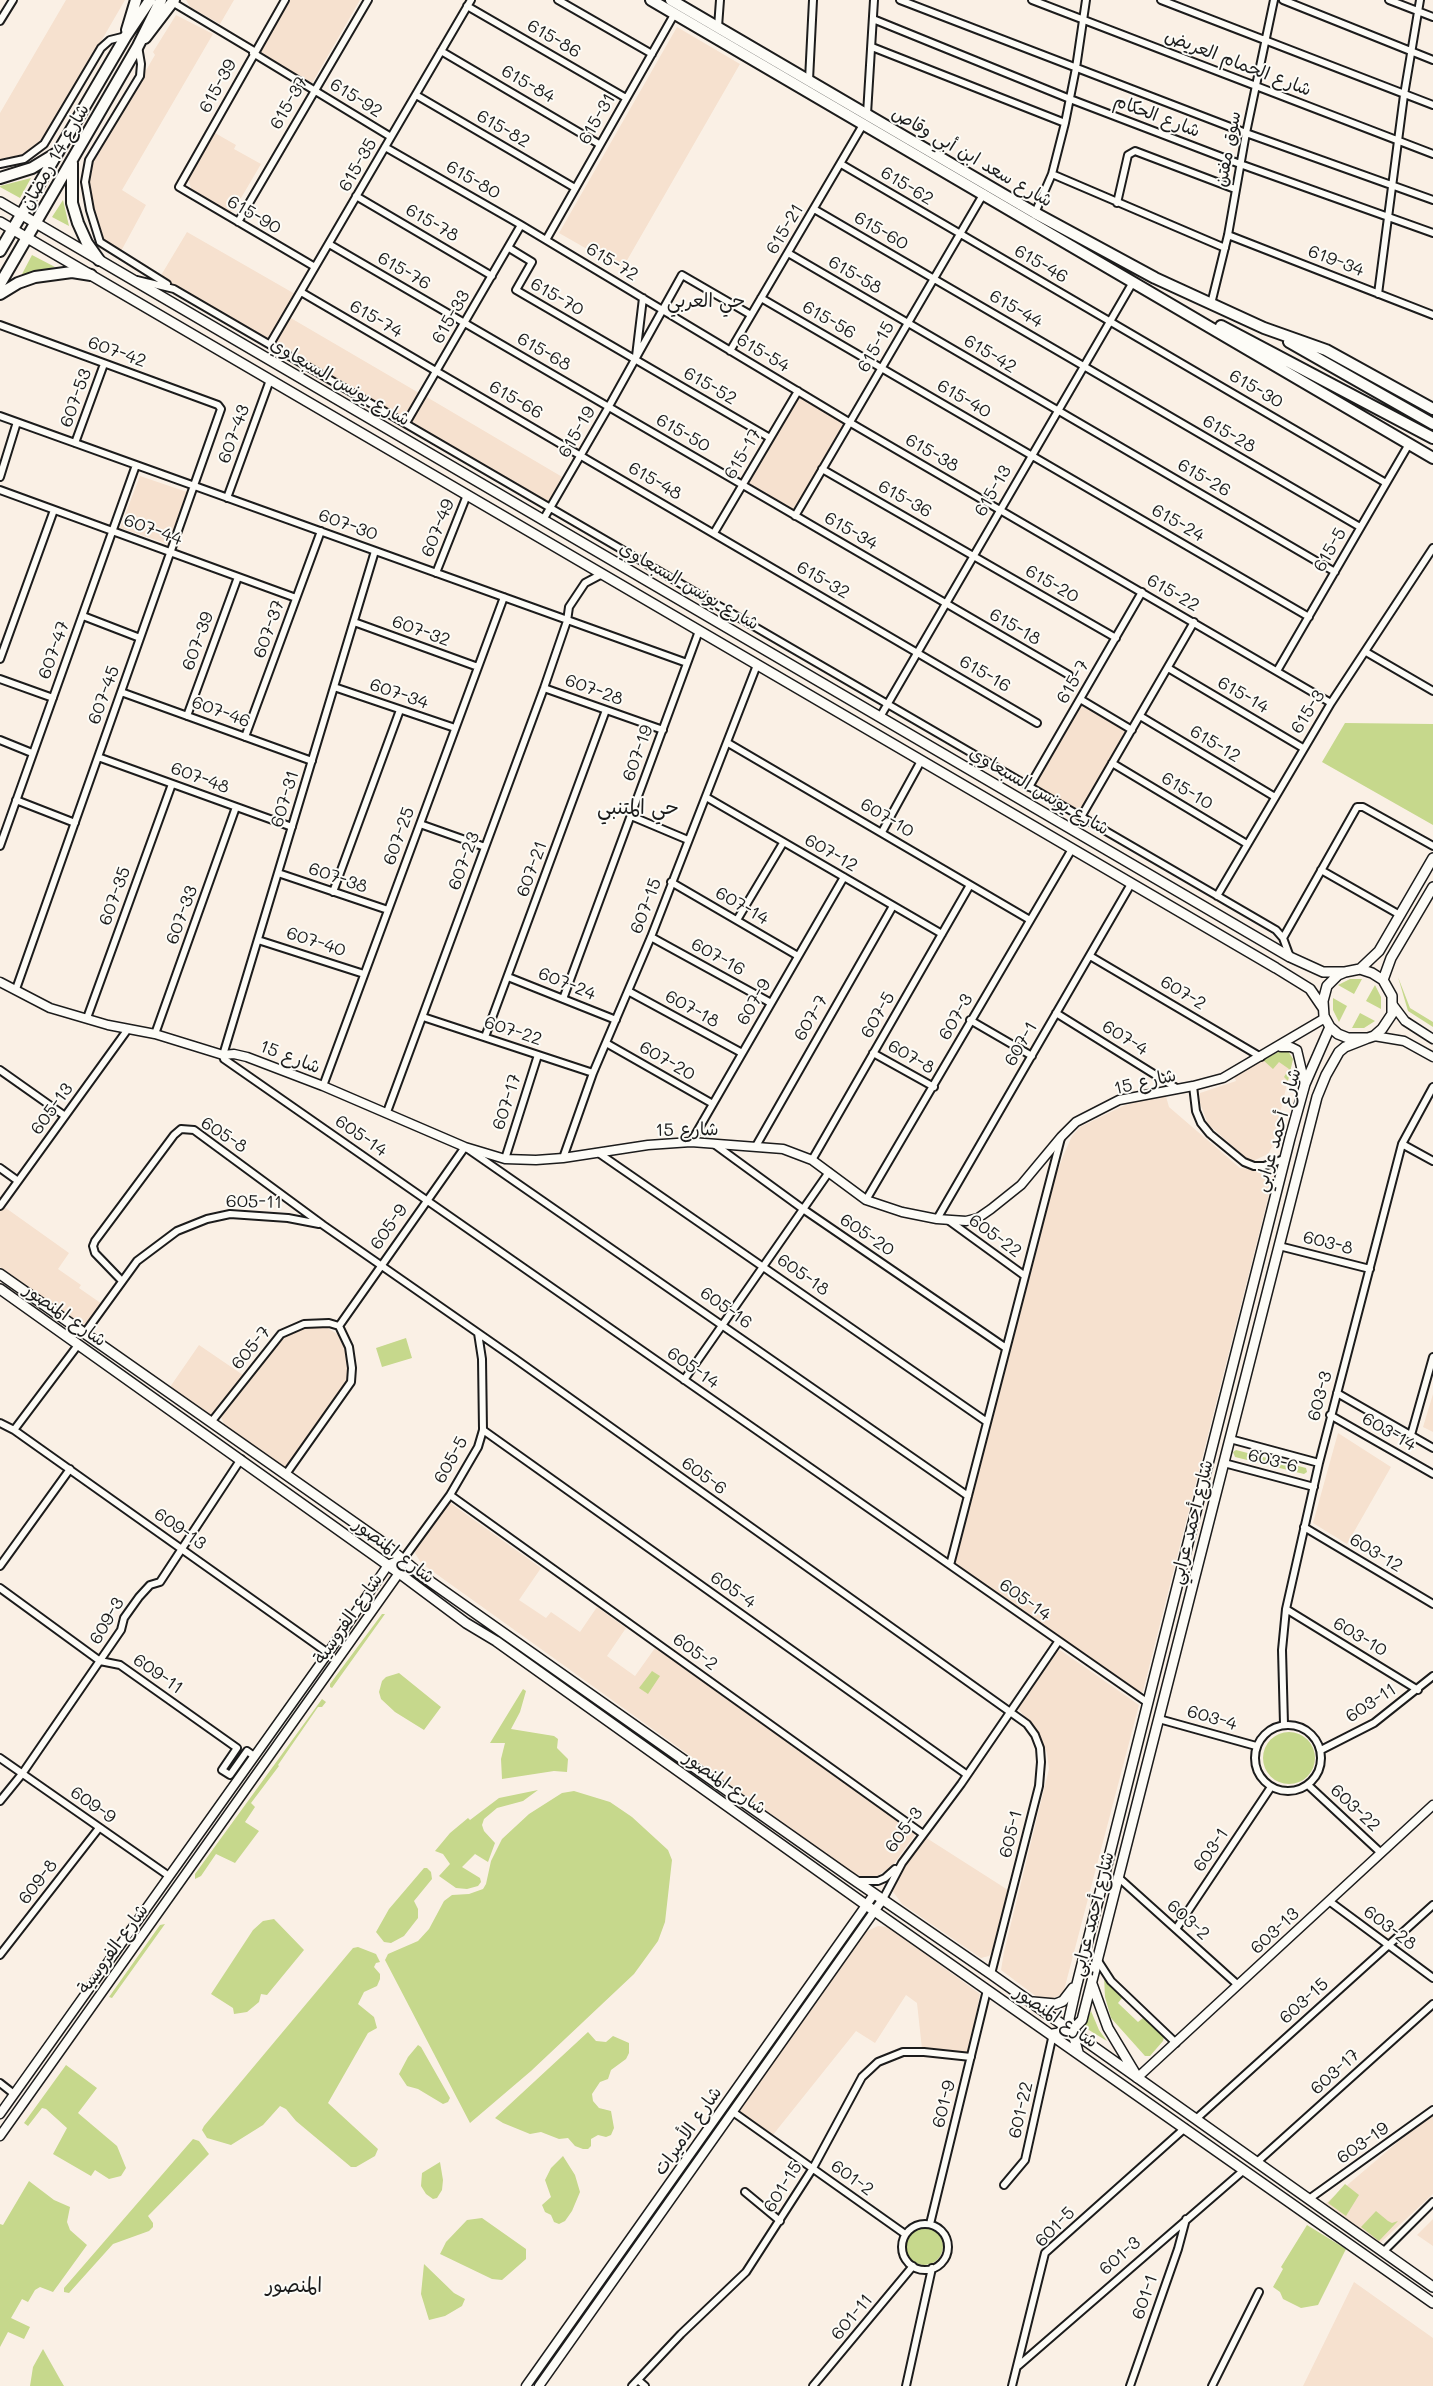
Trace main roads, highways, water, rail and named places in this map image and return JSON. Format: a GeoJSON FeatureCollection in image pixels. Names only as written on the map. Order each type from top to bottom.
{"type":"FeatureCollection","features":[{"type":"Feature","properties":{"kind":"main road","name":"شارع 14 رمضان"},"geometry":{"type":"LineString","coordinates":[[126,36],[136,0]]}},
{"type":"Feature","properties":{"kind":"main road","name":"شارع سعد ابن أبي وقاص"},"geometry":{"type":"LineString","coordinates":[[651,0],[1155,278],[1264,328]]}},
{"type":"Feature","properties":{"kind":"main road","name":"شارع سعد ابن أبي وقاص"},"geometry":{"type":"LineString","coordinates":[[671,0],[809,80],[984,193],[1159,297]]}},
{"type":"Feature","properties":{"kind":"main road","name":"شارع 14 رمضان"},"geometry":{"type":"LineString","coordinates":[[0,251],[126,36],[156,1]]}},
{"type":"Feature","properties":{"kind":"main road","name":"شارع 14 رمضان"},"geometry":{"type":"LineString","coordinates":[[138,46],[156,1]]}},
{"type":"Feature","properties":{"kind":"main road","name":"شارع 14 رمضان"},"geometry":{"type":"LineString","coordinates":[[0,284],[138,46],[173,1]]}},
{"type":"Feature","properties":{"kind":"main road"},"geometry":{"type":"LineString","coordinates":[[0,178],[32,168],[58,152]]}},
{"type":"Feature","properties":{"kind":"main road"},"geometry":{"type":"LineString","coordinates":[[72,160],[72,196],[78,223],[87,243],[99,260]]}},
{"type":"Feature","properties":{"kind":"main road","name":"شارع يونس السبعاوي"},"geometry":{"type":"LineString","coordinates":[[0,202],[1290,957],[1323,972],[1345,972]]}},
{"type":"Feature","properties":{"kind":"main road","name":"شارع يونس السبعاوي"},"geometry":{"type":"LineString","coordinates":[[0,222],[1310,989],[1323,1008]]}},
{"type":"Feature","properties":{"kind":"main road"},"geometry":{"type":"LineString","coordinates":[[0,294],[18,283],[44,275],[72,272],[91,275]]}},
{"type":"Feature","properties":{"kind":"main road"},"geometry":{"type":"LineString","coordinates":[[1159,297],[1262,346],[1433,438]]}},
{"type":"Feature","properties":{"kind":"main road"},"geometry":{"type":"LineString","coordinates":[[1159,297],[1433,458]]}},
{"type":"Feature","properties":{"kind":"main road"},"geometry":{"type":"LineString","coordinates":[[1264,328],[1326,350],[1433,409]]}},
{"type":"Feature","properties":{"kind":"main road"},"geometry":{"type":"LineString","coordinates":[[1264,328],[1433,424]]}},
{"type":"Feature","properties":{"kind":"main road"},"geometry":{"type":"LineString","coordinates":[[602,574],[610,559]]}},
{"type":"Feature","properties":{"kind":"main road"},"geometry":{"type":"LineString","coordinates":[[1360,970],[1379,951],[1433,858]]}},
{"type":"Feature","properties":{"kind":"main road"},"geometry":{"type":"LineString","coordinates":[[1383,980],[1391,958],[1433,887]]}},
{"type":"Feature","properties":{"kind":"main road"},"geometry":{"type":"LineString","coordinates":[[1360,970],[1372,972],[1383,980],[1392,996],[1393,1005],[1388,1022],[1371,1037],[1348,1038],[1330,1027],[1326,1018],[1322,1001],[1327,986],[1338,975],[1345,972],[1360,970]]}},
{"type":"Feature","properties":{"kind":"main road","name":"شارع أحمد عرابي"},"geometry":{"type":"LineString","coordinates":[[1078,2052],[1071,2031],[1069,2014],[1284,1159],[1305,1084],[1330,1027]]}},
{"type":"Feature","properties":{"kind":"main road","name":"شارع أحمد عرابي"},"geometry":{"type":"LineString","coordinates":[[1071,2031],[1082,2020],[1098,1961],[1317,1097],[1326,1075],[1339,1052],[1345,1047],[1371,1037]]}},
{"type":"Feature","properties":{"kind":"main road","name":"شارع المنصور"},"geometry":{"type":"LineString","coordinates":[[0,1274],[184,1405],[212,1421],[404,1558],[430,1580],[1433,2287]]}},
{"type":"Feature","properties":{"kind":"main road","name":"شارع المنصور"},"geometry":{"type":"LineString","coordinates":[[0,1289],[388,1565],[459,1618],[496,1641],[874,1911],[1053,2034],[1433,2303]]}},
{"type":"Feature","properties":{"kind":"main road"},"geometry":{"type":"LineString","coordinates":[[1031,2002],[1048,2004],[1063,2001],[1078,1979]]}},
{"type":"Feature","properties":{"kind":"main road"},"geometry":{"type":"LineString","coordinates":[[1092,1983],[1108,2028],[1138,2078]]}},
{"type":"Feature","properties":{"kind":"main road"},"geometry":{"type":"LineString","coordinates":[[1053,2034],[1060,2035],[1071,2031]]}},
{"type":"Feature","properties":{"kind":"district","name":"حي العربي"},"geometry":{"type":"Point","coordinates":[706,301]}},
{"type":"Feature","properties":{"kind":"district","name":"حي المتنبي"},"geometry":{"type":"Point","coordinates":[638,808]}},
{"type":"Feature","properties":{"kind":"district","name":"المنصور"},"geometry":{"type":"Point","coordinates":[294,2286]}}]}
